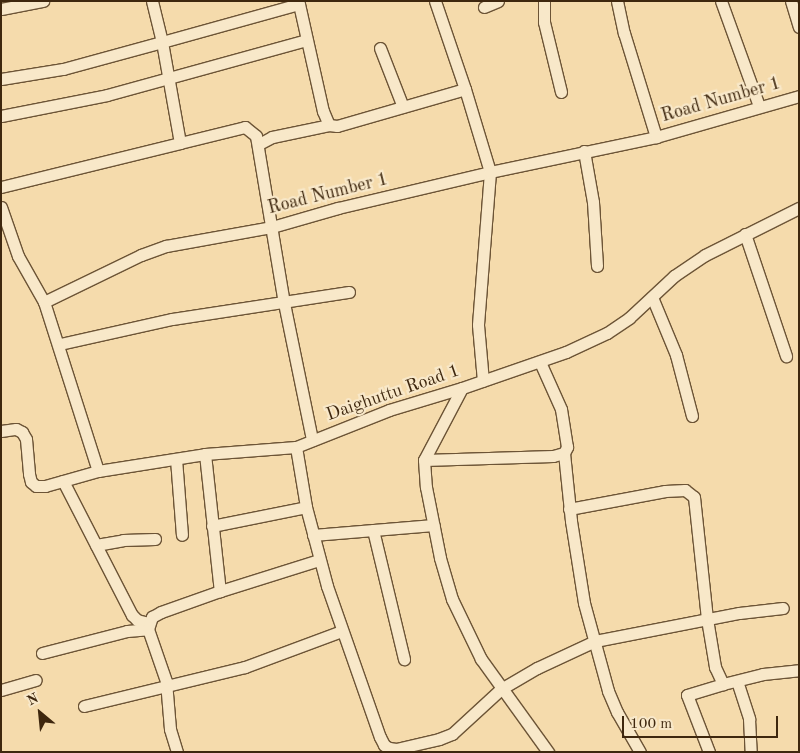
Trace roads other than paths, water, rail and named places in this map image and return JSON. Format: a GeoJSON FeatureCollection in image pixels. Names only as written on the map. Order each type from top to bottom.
{"type":"FeatureCollection","features":[{"type":"Feature","properties":{"kind":"street"},"geometry":{"type":"LineString","coordinates":[[1,9],[43,1]]}},
{"type":"Feature","properties":{"kind":"street"},"geometry":{"type":"LineString","coordinates":[[152,1],[162,42],[180,143]]}},
{"type":"Feature","properties":{"kind":"street"},"geometry":{"type":"LineString","coordinates":[[435,1],[465,89],[490,172],[478,325],[483,381]]}},
{"type":"Feature","properties":{"kind":"street"},"geometry":{"type":"LineString","coordinates":[[484,7],[498,1]]}},
{"type":"Feature","properties":{"kind":"street"},"geometry":{"type":"LineString","coordinates":[[544,1],[544,22],[560,92]]}},
{"type":"Feature","properties":{"kind":"street"},"geometry":{"type":"LineString","coordinates":[[617,1],[624,33],[656,136]]}},
{"type":"Feature","properties":{"kind":"street"},"geometry":{"type":"LineString","coordinates":[[721,1],[759,106]]}},
{"type":"Feature","properties":{"kind":"street"},"geometry":{"type":"LineString","coordinates":[[790,1],[799,27]]}},
{"type":"Feature","properties":{"kind":"street"},"geometry":{"type":"LineString","coordinates":[[1,79],[63,69],[285,5],[304,3],[307,40],[325,119],[329,124]]}},
{"type":"Feature","properties":{"kind":"street"},"geometry":{"type":"LineString","coordinates":[[1,116],[107,95],[307,40]]}},
{"type":"Feature","properties":{"kind":"street"},"geometry":{"type":"LineString","coordinates":[[380,48],[403,107]]}},
{"type":"Feature","properties":{"kind":"street"},"geometry":{"type":"LineString","coordinates":[[259,144],[272,137],[329,124],[337,126],[465,89]]}},
{"type":"Feature","properties":{"kind":"street","name":"Road Number 1"},"geometry":{"type":"LineString","coordinates":[[44,302],[141,255],[166,246],[272,227],[338,208],[490,172],[656,136],[799,96]]}},
{"type":"Feature","properties":{"kind":"street"},"geometry":{"type":"LineString","coordinates":[[1,187],[245,127],[252,131],[259,144],[284,303],[312,440]]}},
{"type":"Feature","properties":{"kind":"street"},"geometry":{"type":"LineString","coordinates":[[584,151],[594,216],[597,266]]}},
{"type":"Feature","properties":{"kind":"street"},"geometry":{"type":"LineString","coordinates":[[1,207],[18,256],[44,302],[60,344],[98,471]]}},
{"type":"Feature","properties":{"kind":"street","name":"Daighuttu Road 1"},"geometry":{"type":"LineString","coordinates":[[1,430],[16,429],[22,432],[26,439],[29,474],[36,486],[98,471],[204,454],[296,447],[389,410],[540,362],[607,333],[630,318],[674,276],[705,255],[799,208]]}},
{"type":"Feature","properties":{"kind":"street"},"geometry":{"type":"LineString","coordinates":[[745,234],[786,356]]}},
{"type":"Feature","properties":{"kind":"street"},"geometry":{"type":"LineString","coordinates":[[60,344],[172,319],[349,292]]}},
{"type":"Feature","properties":{"kind":"street"},"geometry":{"type":"LineString","coordinates":[[652,297],[676,355],[692,416]]}},
{"type":"Feature","properties":{"kind":"street"},"geometry":{"type":"LineString","coordinates":[[540,362],[561,409],[567,447],[564,453],[569,509],[584,602],[608,691],[617,712],[640,752]]}},
{"type":"Feature","properties":{"kind":"street"},"geometry":{"type":"LineString","coordinates":[[462,388],[424,460],[426,487],[445,578],[456,607],[481,659],[548,752]]}},
{"type":"Feature","properties":{"kind":"street"},"geometry":{"type":"LineString","coordinates":[[296,447],[312,535],[342,631],[384,745],[396,749],[419,748],[452,734],[501,689],[537,668],[595,641],[707,619],[783,608]]}},
{"type":"Feature","properties":{"kind":"street"},"geometry":{"type":"LineString","coordinates":[[424,460],[553,456],[564,453]]}},
{"type":"Feature","properties":{"kind":"street"},"geometry":{"type":"LineString","coordinates":[[204,454],[220,591]]}},
{"type":"Feature","properties":{"kind":"street"},"geometry":{"type":"LineString","coordinates":[[176,459],[182,535]]}},
{"type":"Feature","properties":{"kind":"street"},"geometry":{"type":"LineString","coordinates":[[63,481],[132,616],[148,626],[164,671],[170,729],[177,752]]}},
{"type":"Feature","properties":{"kind":"street"},"geometry":{"type":"LineString","coordinates":[[569,509],[685,490],[694,498],[707,619],[715,667],[723,684]]}},
{"type":"Feature","properties":{"kind":"street"},"geometry":{"type":"LineString","coordinates":[[212,526],[306,507]]}},
{"type":"Feature","properties":{"kind":"street"},"geometry":{"type":"LineString","coordinates":[[312,535],[434,525]]}},
{"type":"Feature","properties":{"kind":"street"},"geometry":{"type":"LineString","coordinates":[[373,530],[404,659]]}},
{"type":"Feature","properties":{"kind":"street"},"geometry":{"type":"LineString","coordinates":[[96,545],[123,540],[155,540]]}},
{"type":"Feature","properties":{"kind":"street"},"geometry":{"type":"LineString","coordinates":[[148,626],[152,617],[161,612],[220,591],[319,560]]}},
{"type":"Feature","properties":{"kind":"street"},"geometry":{"type":"LineString","coordinates":[[42,653],[148,626]]}},
{"type":"Feature","properties":{"kind":"street"},"geometry":{"type":"LineString","coordinates":[[84,706],[166,688],[245,667],[342,631]]}},
{"type":"Feature","properties":{"kind":"street"},"geometry":{"type":"LineString","coordinates":[[709,752],[688,695],[763,674],[799,670]]}},
{"type":"Feature","properties":{"kind":"street"},"geometry":{"type":"LineString","coordinates":[[1,690],[36,680]]}},
{"type":"Feature","properties":{"kind":"street"},"geometry":{"type":"LineString","coordinates":[[737,681],[749,719],[750,752]]}}]}
